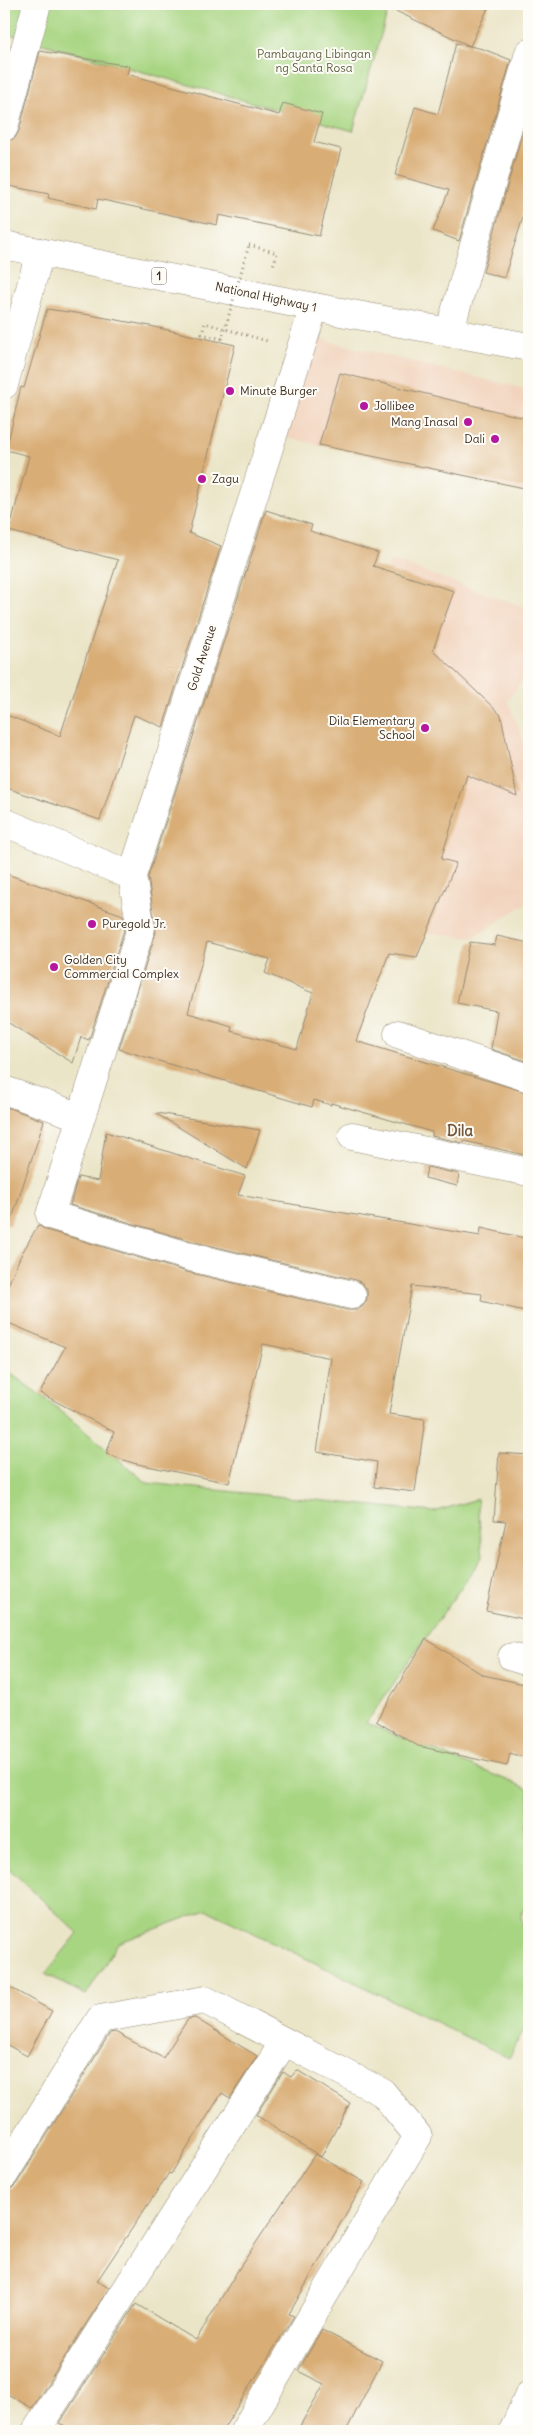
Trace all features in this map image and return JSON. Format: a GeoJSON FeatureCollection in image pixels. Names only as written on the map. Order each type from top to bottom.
{"type":"FeatureCollection","features":[{"type":"Feature","properties":{"kind":"main road"},"geometry":{"type":"LineString","coordinates":[[4,127],[37,4]]}},
{"type":"Feature","properties":{"kind":"main road"},"geometry":{"type":"LineString","coordinates":[[450,333],[529,53]]}},
{"type":"Feature","properties":{"kind":"main road","name":"National Highway 1"},"geometry":{"type":"LineString","coordinates":[[4,244],[314,307],[529,347]]}},
{"type":"Feature","properties":{"kind":"main road"},"geometry":{"type":"LineString","coordinates":[[4,385],[40,252]]}},
{"type":"Feature","properties":{"kind":"main road","name":"Gold Avenue"},"geometry":{"type":"LineString","coordinates":[[132,876],[314,307]]}},
{"type":"Feature","properties":{"kind":"main road"},"geometry":{"type":"LineString","coordinates":[[4,822],[132,876],[141,928],[50,1216],[191,1257],[352,1295]]}},
{"type":"Feature","properties":{"kind":"main road"},"geometry":{"type":"LineString","coordinates":[[398,1034],[529,1078]]}},
{"type":"Feature","properties":{"kind":"main road"},"geometry":{"type":"LineString","coordinates":[[4,1090],[81,1117]]}},
{"type":"Feature","properties":{"kind":"main road"},"geometry":{"type":"LineString","coordinates":[[352,1136],[529,1172]]}},
{"type":"Feature","properties":{"kind":"main road"},"geometry":{"type":"LineString","coordinates":[[4,2175],[100,2019],[205,2000],[383,2093],[418,2136],[244,2431]]}},
{"type":"Feature","properties":{"kind":"main road"},"geometry":{"type":"LineString","coordinates":[[36,2431],[284,2042]]}},
{"type":"Feature","properties":{"kind":"main road"},"geometry":{"type":"LineString","coordinates":[[514,2431],[529,2394]]}},
{"type":"Feature","properties":{"kind":"path"},"geometry":{"type":"LineString","coordinates":[[235,332],[205,323],[202,334],[222,339],[249,245],[277,253],[273,266],[264,264]]}},
{"type":"Feature","properties":{"kind":"path"},"geometry":{"type":"LineString","coordinates":[[237,256],[246,259]]}},
{"type":"Feature","properties":{"kind":"shaded area"},"geometry":{"type":"Polygon","coordinates":[[[315,338],[529,390],[529,494],[418,465],[283,437],[315,338]]]}},
{"type":"Feature","properties":{"kind":"shaded area","name":"Dila Elementary School"},"geometry":{"type":"Polygon","coordinates":[[[391,560],[529,609],[529,668],[508,701],[529,755],[529,902],[472,938],[429,933],[273,886],[391,560]]]}},
{"type":"Feature","properties":{"kind":"green space","name":"Pambayang Libingan ng Santa Rosa"},"geometry":{"type":"Polygon","coordinates":[[[4,4],[390,4],[353,131],[4,33],[4,4]]]}},
{"type":"Feature","properties":{"kind":"green space"},"geometry":{"type":"Polygon","coordinates":[[[4,1369],[50,1402],[147,1483],[434,1512],[477,1499],[483,1556],[366,1723],[529,1789],[529,1896],[521,1916],[529,1949],[529,2020],[509,2058],[207,1910],[118,1943],[86,1995],[45,1974],[78,1933],[4,1864],[4,1369]]]}},
{"type":"Feature","properties":{"kind":"building"},"geometry":{"type":"Polygon","coordinates":[[[381,4],[490,4],[470,46],[381,4]]]}},
{"type":"Feature","properties":{"kind":"building"},"geometry":{"type":"Polygon","coordinates":[[[456,43],[483,49],[511,60],[459,241],[433,231],[449,190],[395,175],[415,107],[438,114],[456,43]]]}},
{"type":"Feature","properties":{"kind":"building"},"geometry":{"type":"Polygon","coordinates":[[[40,51],[129,66],[127,74],[279,115],[283,103],[322,114],[314,142],[341,149],[319,236],[219,215],[217,225],[98,199],[96,209],[48,198],[49,194],[4,185],[4,142],[15,138],[19,131],[40,51]]]}},
{"type":"Feature","properties":{"kind":"building"},"geometry":{"type":"Polygon","coordinates":[[[529,109],[529,198],[504,278],[483,272],[529,109]]]}},
{"type":"Feature","properties":{"kind":"building"},"geometry":{"type":"Polygon","coordinates":[[[47,309],[150,326],[235,345],[189,533],[221,546],[163,727],[134,715],[100,820],[4,787],[4,714],[60,736],[118,560],[9,531],[29,456],[6,450],[21,387],[24,388],[47,309]]]}},
{"type":"Feature","properties":{"kind":"building"},"geometry":{"type":"Polygon","coordinates":[[[340,373],[529,419],[529,489],[319,445],[340,373]]]}},
{"type":"Feature","properties":{"kind":"building"},"geometry":{"type":"Polygon","coordinates":[[[266,510],[312,525],[310,531],[378,553],[373,566],[454,591],[433,650],[501,715],[517,796],[467,775],[441,859],[456,863],[417,957],[389,953],[356,1041],[529,1093],[529,1156],[464,1141],[464,1143],[432,1136],[432,1132],[331,1103],[331,1105],[314,1100],[312,1107],[119,1049],[156,932],[148,877],[266,510]],[[207,942],[188,1013],[232,1026],[231,1031],[297,1049],[313,993],[265,973],[270,959],[207,942]]]}},
{"type":"Feature","properties":{"kind":"building","name":"Golden City Commercial Complex"},"geometry":{"type":"Polygon","coordinates":[[[4,873],[123,915],[125,927],[89,1040],[81,1037],[73,1063],[4,1020],[4,873]]]}},
{"type":"Feature","properties":{"kind":"building"},"geometry":{"type":"Polygon","coordinates":[[[497,936],[529,943],[529,1062],[491,1049],[497,1011],[457,1003],[470,942],[495,945],[497,936]]]}},
{"type":"Feature","properties":{"kind":"building"},"geometry":{"type":"Polygon","coordinates":[[[4,1106],[44,1121],[10,1225],[4,1224],[4,1106]]]}},
{"type":"Feature","properties":{"kind":"building"},"geometry":{"type":"Polygon","coordinates":[[[157,1114],[260,1130],[247,1169],[157,1114]]]}},
{"type":"Feature","properties":{"kind":"building"},"geometry":{"type":"Polygon","coordinates":[[[106,1132],[245,1176],[238,1195],[480,1236],[481,1228],[529,1239],[529,1312],[481,1301],[482,1294],[412,1286],[389,1414],[425,1419],[415,1492],[374,1487],[377,1462],[317,1452],[331,1358],[263,1344],[229,1483],[133,1463],[106,1454],[114,1432],[40,1393],[65,1347],[4,1321],[4,1294],[20,1257],[38,1225],[46,1230],[187,1272],[348,1310],[357,1310],[363,1306],[367,1299],[367,1290],[362,1283],[356,1280],[195,1242],[70,1205],[78,1177],[98,1181],[106,1132]]]}},
{"type":"Feature","properties":{"kind":"building"},"geometry":{"type":"Polygon","coordinates":[[[427,1167],[459,1174],[457,1186],[425,1178],[427,1167]]]}},
{"type":"Feature","properties":{"kind":"building"},"geometry":{"type":"Polygon","coordinates":[[[499,1453],[529,1455],[529,1620],[486,1611],[506,1521],[494,1520],[499,1453]]]}},
{"type":"Feature","properties":{"kind":"building"},"geometry":{"type":"Polygon","coordinates":[[[426,1639],[483,1675],[529,1685],[529,1759],[510,1753],[507,1766],[418,1746],[376,1721],[426,1639]]]}},
{"type":"Feature","properties":{"kind":"building"},"geometry":{"type":"Polygon","coordinates":[[[4,1984],[52,2011],[27,2056],[4,2043],[4,1984]]]}},
{"type":"Feature","properties":{"kind":"building"},"geometry":{"type":"Polygon","coordinates":[[[195,2018],[257,2056],[230,2098],[222,2093],[171,2174],[169,2173],[97,2281],[109,2288],[32,2408],[4,2392],[4,2191],[12,2188],[17,2183],[110,2033],[115,2032],[163,2058],[188,2019],[195,2018]]]}},
{"type":"Feature","properties":{"kind":"building"},"geometry":{"type":"Polygon","coordinates":[[[297,2070],[350,2103],[321,2157],[256,2115],[283,2072],[291,2077],[297,2070]]]}},
{"type":"Feature","properties":{"kind":"building"},"geometry":{"type":"Polygon","coordinates":[[[315,2154],[364,2182],[289,2314],[294,2316],[222,2431],[73,2431],[59,2424],[136,2304],[196,2340],[238,2270],[315,2154]]]}},
{"type":"Feature","properties":{"kind":"building"},"geometry":{"type":"Polygon","coordinates":[[[322,2330],[382,2361],[346,2431],[297,2431],[324,2384],[298,2371],[322,2330]]]}},
{"type":"Feature","properties":{"kind":"place","name":"Minute Burger"},"geometry":{"type":"Point","coordinates":[230,391]}},
{"type":"Feature","properties":{"kind":"place","name":"Jollibee"},"geometry":{"type":"Point","coordinates":[364,406]}},
{"type":"Feature","properties":{"kind":"place","name":"Mang Inasal"},"geometry":{"type":"Point","coordinates":[468,422]}},
{"type":"Feature","properties":{"kind":"place","name":"Dali"},"geometry":{"type":"Point","coordinates":[495,439]}},
{"type":"Feature","properties":{"kind":"place","name":"Zagu"},"geometry":{"type":"Point","coordinates":[202,479]}},
{"type":"Feature","properties":{"kind":"place","name":"Dila Elementary School"},"geometry":{"type":"Point","coordinates":[425,728]}},
{"type":"Feature","properties":{"kind":"place","name":"Puregold Jr."},"geometry":{"type":"Point","coordinates":[92,924]}},
{"type":"Feature","properties":{"kind":"place","name":"Golden City Commercial Complex"},"geometry":{"type":"Point","coordinates":[54,967]}},
{"type":"Feature","properties":{"kind":"district","name":"Dila"},"geometry":{"type":"Point","coordinates":[460,1131]}}]}
